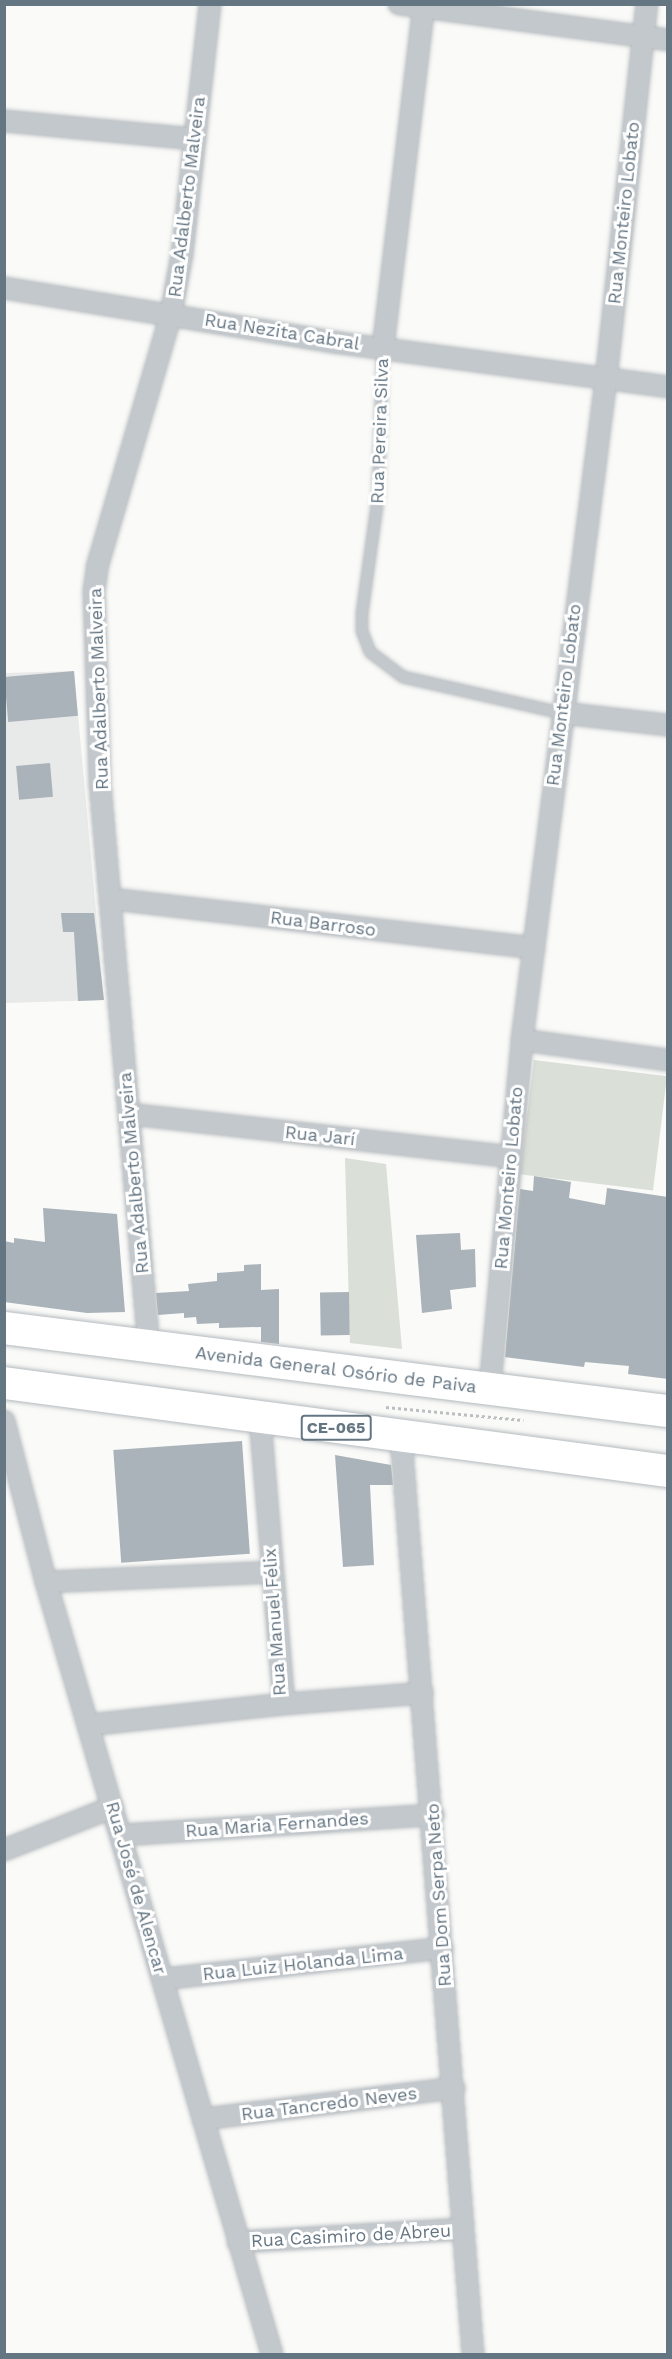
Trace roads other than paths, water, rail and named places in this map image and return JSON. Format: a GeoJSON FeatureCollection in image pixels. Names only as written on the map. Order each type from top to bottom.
{"type":"FeatureCollection","features":[{"type":"Feature","properties":{"kind":"main road","name":"Avenida General Osório de Paiva"},"geometry":{"type":"LineString","coordinates":[[4,1328],[149,1348],[490,1387],[668,1411]]}},
{"type":"Feature","properties":{"kind":"main road","name":"CE-065"},"geometry":{"type":"LineString","coordinates":[[4,1383],[668,1471]]}},
{"type":"Feature","properties":{"kind":"street","name":"Rua Adalberto Malveira"},"geometry":{"type":"LineString","coordinates":[[149,1348],[112,899],[100,783],[94,591],[98,564],[171,314],[195,139],[210,4]]}},
{"type":"Feature","properties":{"kind":"street"},"geometry":{"type":"LineString","coordinates":[[399,4],[668,40]]}},
{"type":"Feature","properties":{"kind":"street","name":"Rua Monteiro Lobato"},"geometry":{"type":"LineString","coordinates":[[490,1387],[522,1040],[561,713],[606,380],[646,4]]}},
{"type":"Feature","properties":{"kind":"street","name":"Rua Pereira Silva"},"geometry":{"type":"LineString","coordinates":[[384,348],[424,6]]}},
{"type":"Feature","properties":{"kind":"street"},"geometry":{"type":"LineString","coordinates":[[4,121],[195,139]]}},
{"type":"Feature","properties":{"kind":"street","name":"Rua Nezita Cabral"},"geometry":{"type":"LineString","coordinates":[[4,288],[384,348],[668,387]]}},
{"type":"Feature","properties":{"kind":"street"},"geometry":{"type":"LineString","coordinates":[[561,713],[668,725]]}},
{"type":"Feature","properties":{"kind":"street","name":"Rua Barroso"},"geometry":{"type":"LineString","coordinates":[[112,899],[534,948]]}},
{"type":"Feature","properties":{"kind":"street"},"geometry":{"type":"LineString","coordinates":[[522,1040],[668,1060]]}},
{"type":"Feature","properties":{"kind":"street","name":"Rua Jarí"},"geometry":{"type":"LineString","coordinates":[[129,1114],[510,1157]]}},
{"type":"Feature","properties":{"kind":"street","name":"Rua Manuel Félix"},"geometry":{"type":"LineString","coordinates":[[88,1725],[284,1704],[271,1572],[260,1418]]}},
{"type":"Feature","properties":{"kind":"street","name":"Rua José de Alencar"},"geometry":{"type":"LineString","coordinates":[[4,1421],[46,1582],[273,2355]]}},
{"type":"Feature","properties":{"kind":"street","name":"Rua Dom Serpa Neto"},"geometry":{"type":"LineString","coordinates":[[401,1437],[433,1815],[473,2355]]}},
{"type":"Feature","properties":{"kind":"street"},"geometry":{"type":"LineString","coordinates":[[46,1582],[271,1572]]}},
{"type":"Feature","properties":{"kind":"street"},"geometry":{"type":"LineString","coordinates":[[284,1704],[423,1693]]}},
{"type":"Feature","properties":{"kind":"street"},"geometry":{"type":"LineString","coordinates":[[4,1850],[113,1807]]}},
{"type":"Feature","properties":{"kind":"street","name":"Rua Maria Fernandes"},"geometry":{"type":"LineString","coordinates":[[122,1835],[433,1815]]}},
{"type":"Feature","properties":{"kind":"street","name":"Rua Luiz Holanda Lima"},"geometry":{"type":"LineString","coordinates":[[163,1979],[442,1948]]}},
{"type":"Feature","properties":{"kind":"street","name":"Rua Tancredo Neves"},"geometry":{"type":"LineString","coordinates":[[203,2119],[454,2088]]}},
{"type":"Feature","properties":{"kind":"street","name":"Rua Casimiro de Abreu"},"geometry":{"type":"LineString","coordinates":[[238,2242],[463,2229]]}},
{"type":"Feature","properties":{"kind":"lane","name":"Rua Pereira Silva"},"geometry":{"type":"LineString","coordinates":[[384,348],[378,498],[362,614],[362,631],[370,652],[403,677],[561,713]]}}]}
